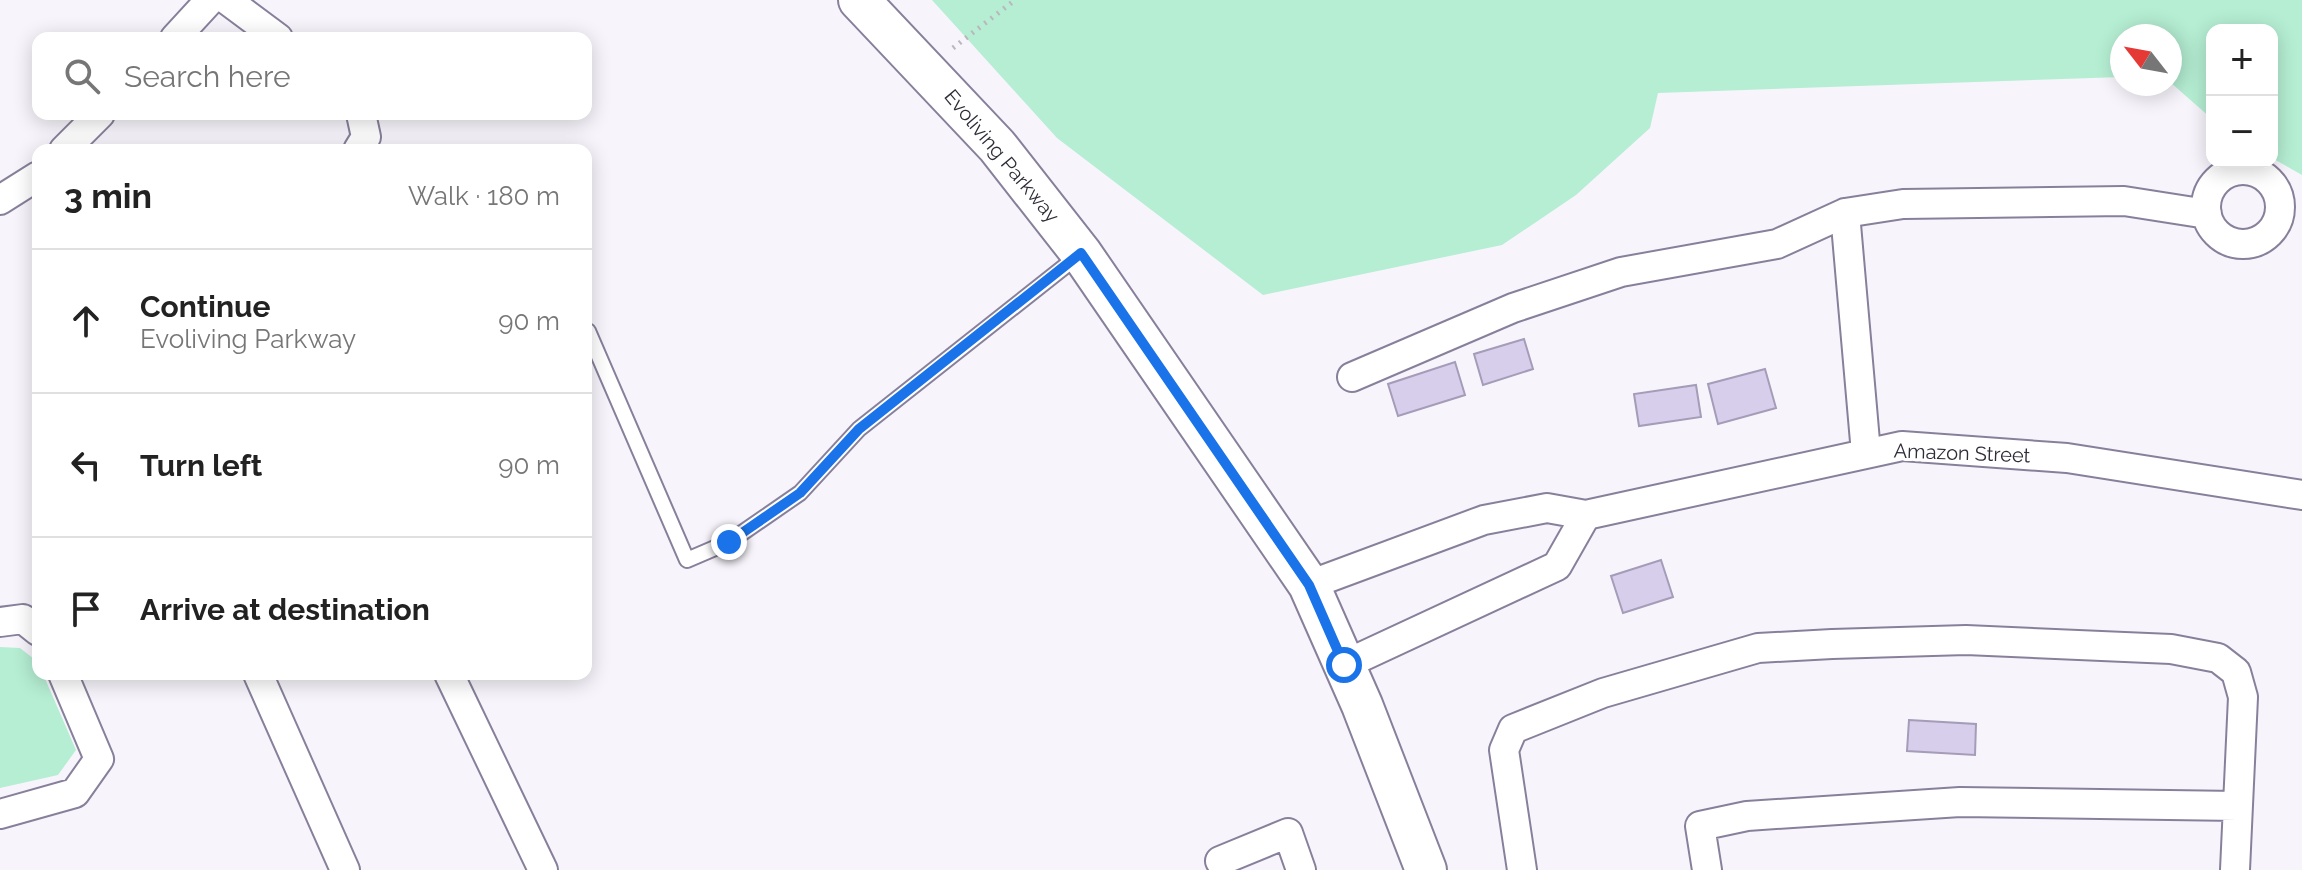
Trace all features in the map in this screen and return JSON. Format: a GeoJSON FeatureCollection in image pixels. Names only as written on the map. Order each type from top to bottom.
{"type":"FeatureCollection","features":[{"type":"Feature","properties":{"kind":"street"},"geometry":{"type":"LineString","coordinates":[[181,32],[210,0]]}},
{"type":"Feature","properties":{"kind":"street"},"geometry":{"type":"LineString","coordinates":[[227,0],[270,32]]}},
{"type":"Feature","properties":{"kind":"street","name":"Evoliving Parkway"},"geometry":{"type":"LineString","coordinates":[[859,0],[927,68],[997,146],[1081,253],[1309,585],[1426,870]]}},
{"type":"Feature","properties":{"kind":"street"},"geometry":{"type":"LineString","coordinates":[[70,144],[94,120]]}},
{"type":"Feature","properties":{"kind":"street"},"geometry":{"type":"LineString","coordinates":[[362,120],[366,137],[362,144]]}},
{"type":"Feature","properties":{"kind":"street"},"geometry":{"type":"LineString","coordinates":[[0,200],[32,181]]}},
{"type":"Feature","properties":{"kind":"street"},"geometry":{"type":"LineString","coordinates":[[1352,377],[1513,308],[1607,276],[1777,244],[1845,213],[1903,204],[2124,201],[2207,214]]}},
{"type":"Feature","properties":{"kind":"street"},"geometry":{"type":"LineString","coordinates":[[1845,213],[1866,453]]}},
{"type":"Feature","properties":{"kind":"street","name":"Amazon Street"},"geometry":{"type":"LineString","coordinates":[[1309,585],[1484,520],[1547,508],[1586,515],[1902,446],[2067,458],[2302,495]]}},
{"type":"Feature","properties":{"kind":"street"},"geometry":{"type":"LineString","coordinates":[[1344,665],[1457,616],[1557,566],[1586,515]]}},
{"type":"Feature","properties":{"kind":"street"},"geometry":{"type":"LineString","coordinates":[[0,622],[23,619],[32,626]]}},
{"type":"Feature","properties":{"kind":"street"},"geometry":{"type":"LineString","coordinates":[[1522,870],[1504,750],[1513,729],[1603,693],[1758,648],[1966,640],[2171,649],[2218,658],[2236,672],[2243,697],[2235,870]]}},
{"type":"Feature","properties":{"kind":"street"},"geometry":{"type":"LineString","coordinates":[[0,814],[75,793],[99,759],[66,680]]}},
{"type":"Feature","properties":{"kind":"street"},"geometry":{"type":"LineString","coordinates":[[261,680],[345,870]]}},
{"type":"Feature","properties":{"kind":"street"},"geometry":{"type":"LineString","coordinates":[[452,680],[543,870]]}},
{"type":"Feature","properties":{"kind":"street"},"geometry":{"type":"LineString","coordinates":[[1707,870],[1700,826],[1747,816],[1960,802],[2237,806]]}},
{"type":"Feature","properties":{"kind":"street"},"geometry":{"type":"LineString","coordinates":[[1220,861],[1288,833],[1301,870]]}},
{"type":"Feature","properties":{"kind":"lane"},"geometry":{"type":"LineString","coordinates":[[592,340],[687,560],[729,542],[800,493],[859,429],[1081,253]]}},
{"type":"Feature","properties":{"kind":"path"},"geometry":{"type":"LineString","coordinates":[[927,68],[1015,0]]}},
{"type":"Feature","properties":{"kind":"green space"},"geometry":{"type":"Polygon","coordinates":[[[932,0],[2302,0],[2302,175],[2278,161],[2278,24],[2206,24],[2206,114],[2182,93],[2182,24],[2110,24],[2110,77],[1658,93],[1650,128],[1576,195],[1502,245],[1263,295],[1057,138],[932,0]]]}},
{"type":"Feature","properties":{"kind":"green space"},"geometry":{"type":"Polygon","coordinates":[[[0,647],[20,648],[32,657],[32,680],[46,680],[76,750],[58,775],[0,788],[0,647]]]}},
{"type":"Feature","properties":{"kind":"building"},"geometry":{"type":"Polygon","coordinates":[[[1524,339],[1533,369],[1483,385],[1474,354],[1524,339]]]}},
{"type":"Feature","properties":{"kind":"building"},"geometry":{"type":"Polygon","coordinates":[[[1455,362],[1465,395],[1398,416],[1388,384],[1455,362]]]}},
{"type":"Feature","properties":{"kind":"building"},"geometry":{"type":"Polygon","coordinates":[[[1765,369],[1776,408],[1718,424],[1708,384],[1765,369]]]}},
{"type":"Feature","properties":{"kind":"building"},"geometry":{"type":"Polygon","coordinates":[[[1696,385],[1701,417],[1639,426],[1634,394],[1696,385]]]}},
{"type":"Feature","properties":{"kind":"building"},"geometry":{"type":"Polygon","coordinates":[[[1661,560],[1673,597],[1623,613],[1611,576],[1661,560]]]}},
{"type":"Feature","properties":{"kind":"building"},"geometry":{"type":"Polygon","coordinates":[[[1909,720],[1976,724],[1975,755],[1907,751],[1909,720]]]}},
{"type":"Feature","properties":{"kind":"route"},"geometry":{"type":"LineString","coordinates":[[729,542],[800,493],[859,429],[1081,253],[1131,321],[1309,585],[1344,665]]}}]}
